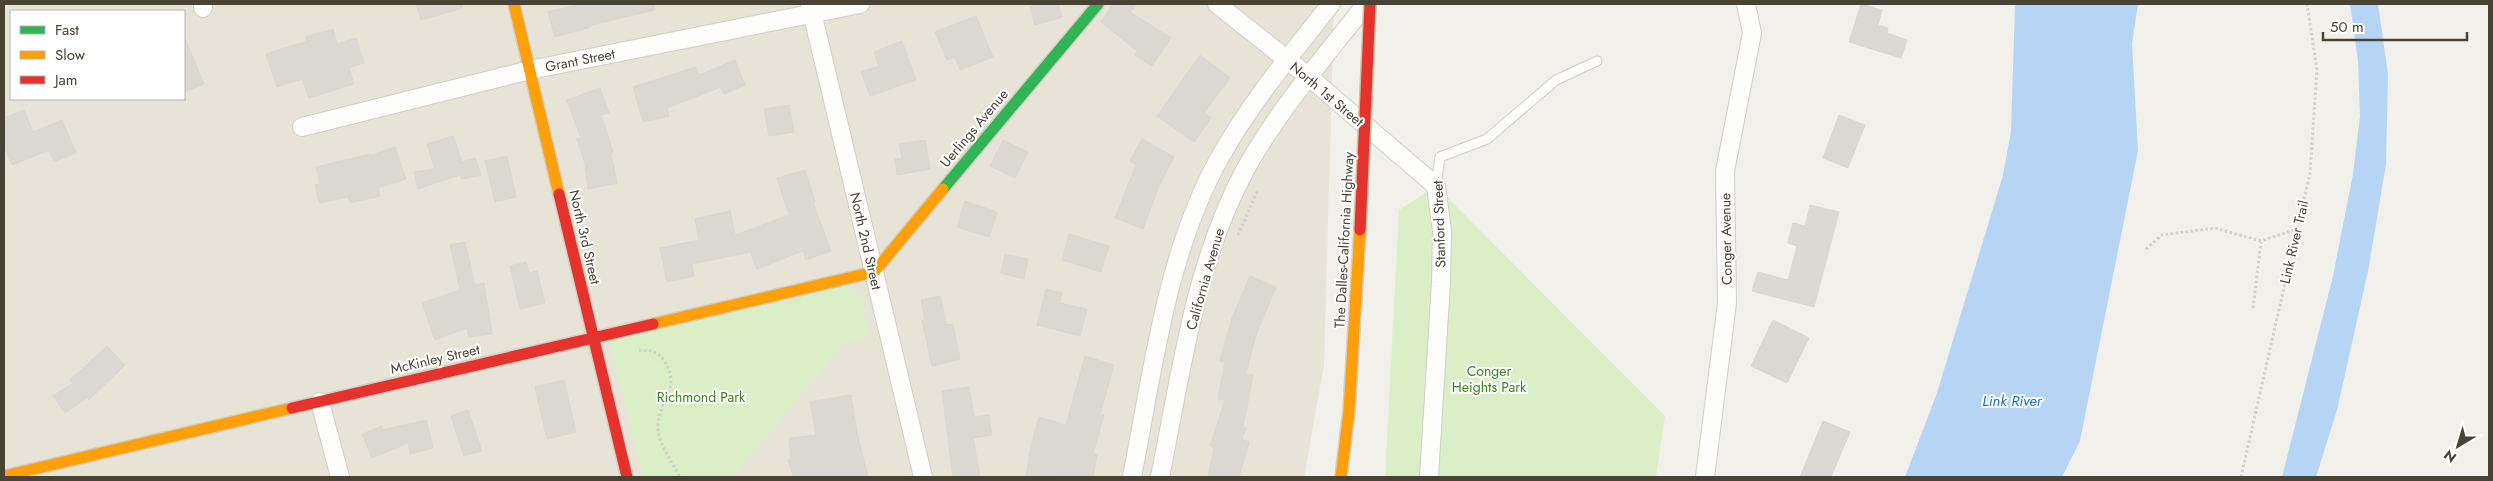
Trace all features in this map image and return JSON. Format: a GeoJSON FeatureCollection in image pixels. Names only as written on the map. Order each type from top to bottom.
{"type":"FeatureCollection","features":[{"type":"Feature","properties":{"kind":"main road","name":"North 3rd Street"},"geometry":{"type":"LineString","coordinates":[[514,4],[627,477]]}},
{"type":"Feature","properties":{"kind":"main road","name":"Uerlings Avenue"},"geometry":{"type":"LineString","coordinates":[[874,272],[1098,4]]}},
{"type":"Feature","properties":{"kind":"main road","name":"The Dalles-California Highway"},"geometry":{"type":"LineString","coordinates":[[1341,477],[1349,411],[1360,230],[1368,4]]}},
{"type":"Feature","properties":{"kind":"main road","name":"McKinley Street"},"geometry":{"type":"LineString","coordinates":[[4,476],[874,272]]}},
{"type":"Feature","properties":{"kind":"street","name":"Grant Street"},"geometry":{"type":"LineString","coordinates":[[302,127],[530,70],[811,8],[860,4]]}},
{"type":"Feature","properties":{"kind":"street","name":"North 1st Street"},"geometry":{"type":"LineString","coordinates":[[1217,4],[1309,77],[1436,186]]}},
{"type":"Feature","properties":{"kind":"street","name":"California Avenue"},"geometry":{"type":"LineString","coordinates":[[1132,477],[1168,297],[1189,228],[1220,158],[1262,93],[1331,4]]}},
{"type":"Feature","properties":{"kind":"street","name":"California Avenue"},"geometry":{"type":"LineString","coordinates":[[1160,477],[1195,303],[1215,238],[1245,171],[1284,109],[1368,4]]}},
{"type":"Feature","properties":{"kind":"street","name":"Conger Avenue"},"geometry":{"type":"LineString","coordinates":[[1705,477],[1727,303],[1725,171],[1752,33],[1746,4]]}},
{"type":"Feature","properties":{"kind":"street","name":"North 2nd Street"},"geometry":{"type":"LineString","coordinates":[[811,8],[923,477]]}},
{"type":"Feature","properties":{"kind":"street","name":"Stanford Street"},"geometry":{"type":"LineString","coordinates":[[1429,477],[1441,282],[1442,231],[1436,186]]}},
{"type":"Feature","properties":{"kind":"street"},"geometry":{"type":"LineString","coordinates":[[320,402],[340,477]]}},
{"type":"Feature","properties":{"kind":"lane","name":"Stanford Street"},"geometry":{"type":"LineString","coordinates":[[1436,186],[1440,157],[1487,139],[1556,80],[1597,61]]}},
{"type":"Feature","properties":{"kind":"path","name":"Link River Trail"},"geometry":{"type":"LineString","coordinates":[[2241,477],[2310,172],[2316,70],[2307,4]]}},
{"type":"Feature","properties":{"kind":"path"},"geometry":{"type":"LineString","coordinates":[[1237,237],[1259,186]]}},
{"type":"Feature","properties":{"kind":"path"},"geometry":{"type":"LineString","coordinates":[[2146,249],[2162,235],[2215,228],[2261,241],[2297,228]]}},
{"type":"Feature","properties":{"kind":"path"},"geometry":{"type":"LineString","coordinates":[[2252,308],[2261,241]]}},
{"type":"Feature","properties":{"kind":"path"},"geometry":{"type":"LineString","coordinates":[[632,349],[655,352],[665,361],[670,374],[671,386],[660,415],[658,427],[661,443],[680,477]]}},
{"type":"Feature","properties":{"kind":"shaded area"},"geometry":{"type":"Polygon","coordinates":[[[4,4],[1334,4],[1324,365],[1304,477],[4,477],[4,4]]]}},
{"type":"Feature","properties":{"kind":"green space","name":"Conger Heights Park"},"geometry":{"type":"Polygon","coordinates":[[[1436,186],[1665,416],[1656,477],[1385,477],[1399,210],[1436,186]]]}},
{"type":"Feature","properties":{"kind":"green space","name":"Richmond Park"},"geometry":{"type":"Polygon","coordinates":[[[848,286],[862,297],[868,337],[845,342],[732,477],[643,477],[609,340],[848,286]]]}},
{"type":"Feature","properties":{"kind":"water","name":"Link River"},"geometry":{"type":"Polygon","coordinates":[[[2015,4],[2138,4],[2132,44],[2138,151],[2080,441],[2062,477],[1905,477],[1937,393],[2003,175],[2011,131],[2015,4]]]}},
{"type":"Feature","properties":{"kind":"water"},"geometry":{"type":"Polygon","coordinates":[[[2350,4],[2378,4],[2388,74],[2386,164],[2368,271],[2337,410],[2316,477],[2282,477],[2333,276],[2353,174],[2360,116],[2358,61],[2350,4]]]}},
{"type":"Feature","properties":{"kind":"building"},"geometry":{"type":"Polygon","coordinates":[[[416,4],[462,4],[463,8],[421,20],[416,4]]]}},
{"type":"Feature","properties":{"kind":"building"},"geometry":{"type":"Polygon","coordinates":[[[579,4],[654,4],[655,10],[591,25],[591,27],[555,37],[548,12],[579,4]]]}},
{"type":"Feature","properties":{"kind":"building"},"geometry":{"type":"Polygon","coordinates":[[[1041,4],[1058,4],[1062,17],[1035,25],[1030,7],[1041,4]]]}},
{"type":"Feature","properties":{"kind":"building"},"geometry":{"type":"Polygon","coordinates":[[[1113,4],[1137,4],[1130,12],[1171,38],[1152,66],[1135,55],[1137,51],[1101,22],[1113,4]]]}},
{"type":"Feature","properties":{"kind":"building"},"geometry":{"type":"Polygon","coordinates":[[[1861,4],[1882,10],[1878,25],[1888,28],[1887,33],[1907,40],[1901,58],[1849,42],[1861,4]]]}},
{"type":"Feature","properties":{"kind":"building"},"geometry":{"type":"Polygon","coordinates":[[[976,16],[993,57],[960,70],[955,57],[947,60],[935,32],[976,16]]]}},
{"type":"Feature","properties":{"kind":"building"},"geometry":{"type":"Polygon","coordinates":[[[333,29],[337,44],[356,38],[364,63],[349,68],[354,84],[309,98],[302,79],[277,87],[266,54],[307,41],[306,37],[333,29]]]}},
{"type":"Feature","properties":{"kind":"building"},"geometry":{"type":"Polygon","coordinates":[[[185,38],[204,84],[185,92],[185,38]]]}},
{"type":"Feature","properties":{"kind":"building"},"geometry":{"type":"Polygon","coordinates":[[[902,41],[916,80],[870,96],[861,72],[879,66],[874,52],[902,41]]]}},
{"type":"Feature","properties":{"kind":"building"},"geometry":{"type":"Polygon","coordinates":[[[1200,55],[1230,78],[1204,113],[1211,118],[1194,142],[1157,116],[1200,55]]]}},
{"type":"Feature","properties":{"kind":"building"},"geometry":{"type":"Polygon","coordinates":[[[735,60],[745,85],[724,94],[721,87],[667,108],[669,116],[643,122],[633,87],[696,67],[699,75],[735,60]]]}},
{"type":"Feature","properties":{"kind":"building"},"geometry":{"type":"Polygon","coordinates":[[[600,88],[609,113],[601,115],[613,152],[611,153],[617,183],[588,189],[585,164],[577,139],[581,138],[567,100],[600,88]]]}},
{"type":"Feature","properties":{"kind":"building"},"geometry":{"type":"Polygon","coordinates":[[[789,105],[794,132],[769,136],[764,109],[789,105]]]}},
{"type":"Feature","properties":{"kind":"building"},"geometry":{"type":"Polygon","coordinates":[[[24,110],[33,132],[62,120],[76,153],[54,162],[49,150],[12,165],[4,146],[4,118],[24,110]]]}},
{"type":"Feature","properties":{"kind":"building"},"geometry":{"type":"Polygon","coordinates":[[[1839,115],[1865,125],[1848,168],[1823,158],[1839,115]]]}},
{"type":"Feature","properties":{"kind":"building"},"geometry":{"type":"Polygon","coordinates":[[[453,136],[462,162],[475,158],[481,175],[462,179],[460,175],[418,189],[414,172],[435,169],[427,144],[453,136]]]}},
{"type":"Feature","properties":{"kind":"building"},"geometry":{"type":"Polygon","coordinates":[[[1142,139],[1174,157],[1158,188],[1143,229],[1115,218],[1136,165],[1130,161],[1142,139]]]}},
{"type":"Feature","properties":{"kind":"building"},"geometry":{"type":"Polygon","coordinates":[[[925,140],[930,169],[897,175],[895,159],[902,158],[899,144],[925,140]]]}},
{"type":"Feature","properties":{"kind":"building"},"geometry":{"type":"Polygon","coordinates":[[[1003,140],[1028,152],[1015,178],[990,166],[1003,140]]]}},
{"type":"Feature","properties":{"kind":"building"},"geometry":{"type":"Polygon","coordinates":[[[395,147],[406,179],[378,188],[380,196],[350,203],[348,197],[319,203],[315,185],[320,184],[316,167],[370,154],[370,156],[395,147]]]}},
{"type":"Feature","properties":{"kind":"building"},"geometry":{"type":"Polygon","coordinates":[[[507,156],[516,197],[495,202],[485,161],[507,156]]]}},
{"type":"Feature","properties":{"kind":"building"},"geometry":{"type":"Polygon","coordinates":[[[805,170],[815,201],[813,202],[831,251],[806,260],[803,251],[757,269],[750,252],[692,264],[694,276],[667,282],[660,248],[699,240],[695,219],[730,211],[735,235],[789,215],[777,178],[805,170]]]}},
{"type":"Feature","properties":{"kind":"building"},"geometry":{"type":"Polygon","coordinates":[[[965,201],[997,212],[989,237],[957,227],[965,201]]]}},
{"type":"Feature","properties":{"kind":"building"},"geometry":{"type":"Polygon","coordinates":[[[1810,205],[1839,212],[1814,307],[1752,291],[1758,272],[1788,280],[1797,246],[1788,243],[1793,223],[1805,226],[1810,205]]]}},
{"type":"Feature","properties":{"kind":"building"},"geometry":{"type":"Polygon","coordinates":[[[1069,234],[1109,246],[1101,272],[1062,260],[1069,234]]]}},
{"type":"Feature","properties":{"kind":"building"},"geometry":{"type":"Polygon","coordinates":[[[465,242],[475,285],[484,283],[492,334],[469,337],[467,328],[435,340],[422,303],[460,290],[450,245],[465,242]]]}},
{"type":"Feature","properties":{"kind":"building"},"geometry":{"type":"Polygon","coordinates":[[[1005,254],[1028,259],[1024,279],[1001,273],[1005,254]]]}},
{"type":"Feature","properties":{"kind":"building"},"geometry":{"type":"Polygon","coordinates":[[[526,262],[529,273],[537,271],[545,303],[520,309],[510,266],[526,262]]]}},
{"type":"Feature","properties":{"kind":"building"},"geometry":{"type":"Polygon","coordinates":[[[1250,276],[1276,287],[1256,335],[1246,374],[1253,375],[1243,427],[1246,428],[1242,439],[1249,442],[1239,477],[1208,477],[1214,448],[1210,446],[1225,400],[1218,399],[1225,362],[1220,361],[1232,318],[1250,276]]]}},
{"type":"Feature","properties":{"kind":"building"},"geometry":{"type":"Polygon","coordinates":[[[1046,289],[1062,293],[1060,303],[1087,309],[1080,336],[1037,325],[1046,289]]]}},
{"type":"Feature","properties":{"kind":"building"},"geometry":{"type":"Polygon","coordinates":[[[940,296],[947,325],[953,324],[960,359],[932,366],[922,320],[925,320],[921,300],[940,296]]]}},
{"type":"Feature","properties":{"kind":"building"},"geometry":{"type":"Polygon","coordinates":[[[1773,320],[1809,338],[1787,383],[1751,366],[1773,320]]]}},
{"type":"Feature","properties":{"kind":"building"},"geometry":{"type":"Polygon","coordinates":[[[107,346],[125,365],[89,400],[87,398],[65,413],[53,396],[73,383],[70,380],[107,346]]]}},
{"type":"Feature","properties":{"kind":"building"},"geometry":{"type":"Polygon","coordinates":[[[1085,356],[1114,365],[1100,414],[1104,415],[1093,454],[1097,455],[1093,477],[1026,476],[1031,446],[1039,417],[1066,425],[1085,356]]]}},
{"type":"Feature","properties":{"kind":"building"},"geometry":{"type":"Polygon","coordinates":[[[564,380],[576,432],[547,439],[535,387],[564,380]]]}},
{"type":"Feature","properties":{"kind":"building"},"geometry":{"type":"Polygon","coordinates":[[[969,387],[974,417],[989,415],[992,435],[973,438],[980,477],[953,477],[942,391],[969,387]]]}},
{"type":"Feature","properties":{"kind":"building"},"geometry":{"type":"Polygon","coordinates":[[[851,395],[857,433],[868,477],[794,477],[788,460],[791,459],[789,438],[816,435],[810,402],[851,395]]]}},
{"type":"Feature","properties":{"kind":"building"},"geometry":{"type":"Polygon","coordinates":[[[468,410],[482,451],[464,456],[451,416],[468,410]]]}},
{"type":"Feature","properties":{"kind":"building"},"geometry":{"type":"Polygon","coordinates":[[[426,420],[433,448],[410,454],[408,443],[372,458],[362,434],[382,426],[383,430],[426,420]]]}},
{"type":"Feature","properties":{"kind":"building"},"geometry":{"type":"Polygon","coordinates":[[[1823,421],[1850,432],[1831,477],[1800,477],[1823,421]]]}},
{"type":"Feature","properties":{"kind":"traffic: fast"},"geometry":{"type":"LineString","coordinates":[[943,189],[1098,4]]}},
{"type":"Feature","properties":{"kind":"traffic: slow"},"geometry":{"type":"LineString","coordinates":[[514,4],[559,194]]}},
{"type":"Feature","properties":{"kind":"traffic: slow"},"geometry":{"type":"LineString","coordinates":[[653,324],[874,272],[943,189]]}},
{"type":"Feature","properties":{"kind":"traffic: slow"},"geometry":{"type":"LineString","coordinates":[[1341,477],[1349,411],[1360,230]]}},
{"type":"Feature","properties":{"kind":"traffic: slow"},"geometry":{"type":"LineString","coordinates":[[4,476],[292,408]]}},
{"type":"Feature","properties":{"kind":"traffic: jam"},"geometry":{"type":"LineString","coordinates":[[1360,230],[1370,4]]}},
{"type":"Feature","properties":{"kind":"traffic: jam"},"geometry":{"type":"LineString","coordinates":[[559,194],[627,477]]}},
{"type":"Feature","properties":{"kind":"traffic: jam"},"geometry":{"type":"LineString","coordinates":[[292,408],[653,324]]}}]}
